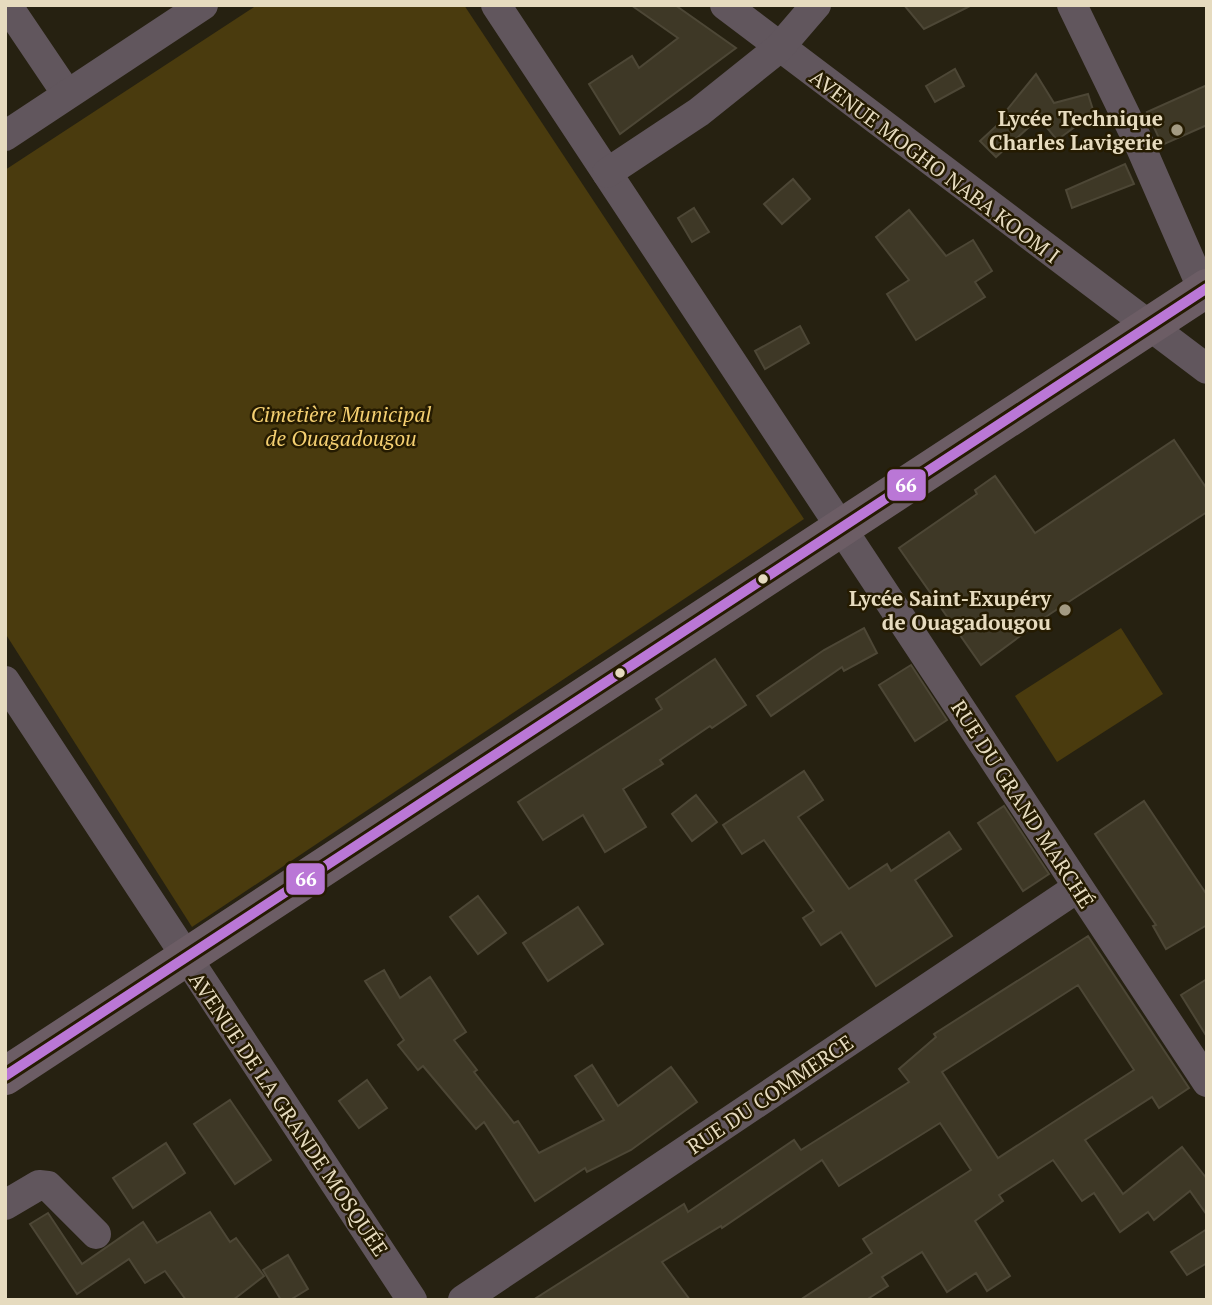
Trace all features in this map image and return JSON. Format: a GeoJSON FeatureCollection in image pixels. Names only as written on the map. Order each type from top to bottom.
{"type":"FeatureCollection","features":[{"type":"Feature","properties":{"kind":"main road"},"geometry":{"type":"LineString","coordinates":[[5,1076],[1205,289]]}},
{"type":"Feature","properties":{"kind":"street"},"geometry":{"type":"LineString","coordinates":[[7,5],[67,94]]}},
{"type":"Feature","properties":{"kind":"street"},"geometry":{"type":"LineString","coordinates":[[5,136],[203,5]]}},
{"type":"Feature","properties":{"kind":"street","name":"RUE DU GRAND MARCHÉ"},"geometry":{"type":"LineString","coordinates":[[496,5],[1207,1082]]}},
{"type":"Feature","properties":{"kind":"street","name":"AVENUE MOGHO NABA KOOM I"},"geometry":{"type":"LineString","coordinates":[[725,5],[1146,326],[1207,369]]}},
{"type":"Feature","properties":{"kind":"street"},"geometry":{"type":"LineString","coordinates":[[607,173],[699,112],[779,48],[816,5]]}},
{"type":"Feature","properties":{"kind":"street"},"geometry":{"type":"LineString","coordinates":[[1072,5],[1205,289]]}},
{"type":"Feature","properties":{"kind":"street","name":"AVENUE DE LA GRANDE MOSQUÉE"},"geometry":{"type":"LineString","coordinates":[[5,681],[412,1300]]}},
{"type":"Feature","properties":{"kind":"street","name":"RUE DU COMMERCE"},"geometry":{"type":"LineString","coordinates":[[463,1300],[1077,888]]}},
{"type":"Feature","properties":{"kind":"street"},"geometry":{"type":"LineString","coordinates":[[5,1205],[39,1185],[48,1186],[96,1234]]}},
{"type":"Feature","properties":{"kind":"green space","name":"Cimetière Municipal de Ouagadougou"},"geometry":{"type":"Polygon","coordinates":[[[257,5],[464,5],[804,519],[192,927],[5,633],[5,170],[257,5]]]}},
{"type":"Feature","properties":{"kind":"green space"},"geometry":{"type":"Polygon","coordinates":[[[1121,628],[1163,694],[1057,762],[1015,696],[1121,628]]]}},
{"type":"Feature","properties":{"kind":"building"},"geometry":{"type":"Polygon","coordinates":[[[631,5],[675,5],[736,48],[620,134],[589,84],[632,56],[639,68],[678,38],[631,5]]]}},
{"type":"Feature","properties":{"kind":"building"},"geometry":{"type":"Polygon","coordinates":[[[904,5],[972,5],[924,29],[904,5]]]}},
{"type":"Feature","properties":{"kind":"building"},"geometry":{"type":"Polygon","coordinates":[[[955,69],[964,86],[935,102],[926,86],[955,69]]]}},
{"type":"Feature","properties":{"kind":"building"},"geometry":{"type":"Polygon","coordinates":[[[1036,74],[1054,103],[1088,94],[1094,113],[1057,140],[1039,118],[996,157],[980,141],[1005,118],[1002,116],[1036,74]]]}},
{"type":"Feature","properties":{"kind":"building"},"geometry":{"type":"Polygon","coordinates":[[[1207,85],[1207,125],[1162,145],[1147,112],[1207,85]]]}},
{"type":"Feature","properties":{"kind":"building"},"geometry":{"type":"Polygon","coordinates":[[[1125,164],[1134,184],[1072,208],[1066,190],[1125,164]]]}},
{"type":"Feature","properties":{"kind":"building"},"geometry":{"type":"Polygon","coordinates":[[[793,179],[810,199],[782,224],[764,204],[793,179]]]}},
{"type":"Feature","properties":{"kind":"building"},"geometry":{"type":"Polygon","coordinates":[[[694,208],[709,232],[692,242],[678,218],[694,208]]]}},
{"type":"Feature","properties":{"kind":"building"},"geometry":{"type":"Polygon","coordinates":[[[909,210],[946,256],[973,240],[992,271],[975,282],[985,297],[916,340],[887,294],[909,280],[876,237],[909,210]]]}},
{"type":"Feature","properties":{"kind":"building"},"geometry":{"type":"Polygon","coordinates":[[[800,326],[809,343],[765,369],[755,351],[800,326]]]}},
{"type":"Feature","properties":{"kind":"building"},"geometry":{"type":"Polygon","coordinates":[[[1174,440],[1207,489],[1207,512],[1050,614],[981,665],[899,548],[977,494],[975,490],[995,476],[1035,533],[1174,440]]]}},
{"type":"Feature","properties":{"kind":"building"},"geometry":{"type":"Polygon","coordinates":[[[864,628],[877,653],[844,671],[842,667],[771,716],[757,696],[824,650],[864,628]]]}},
{"type":"Feature","properties":{"kind":"building"},"geometry":{"type":"Polygon","coordinates":[[[715,659],[746,705],[660,760],[663,764],[623,789],[646,827],[605,852],[583,815],[543,840],[518,802],[662,709],[656,699],[715,659]]]}},
{"type":"Feature","properties":{"kind":"building"},"geometry":{"type":"Polygon","coordinates":[[[911,665],[947,720],[915,741],[879,685],[911,665]]]}},
{"type":"Feature","properties":{"kind":"building"},"geometry":{"type":"Polygon","coordinates":[[[804,771],[823,800],[798,817],[849,889],[887,864],[891,871],[949,832],[961,849],[915,880],[952,936],[876,986],[841,932],[821,945],[803,918],[814,911],[764,840],[742,854],[723,825],[804,771]]]}},
{"type":"Feature","properties":{"kind":"building"},"geometry":{"type":"Polygon","coordinates":[[[696,795],[717,822],[692,841],[672,814],[696,795]]]}},
{"type":"Feature","properties":{"kind":"building"},"geometry":{"type":"Polygon","coordinates":[[[1144,801],[1207,895],[1207,925],[1166,949],[1153,926],[1156,925],[1095,834],[1144,801]]]}},
{"type":"Feature","properties":{"kind":"building"},"geometry":{"type":"Polygon","coordinates":[[[1004,806],[1049,874],[1023,891],[978,823],[1004,806]]]}},
{"type":"Feature","properties":{"kind":"building"},"geometry":{"type":"Polygon","coordinates":[[[478,896],[506,933],[478,954],[450,917],[478,896]]]}},
{"type":"Feature","properties":{"kind":"building"},"geometry":{"type":"Polygon","coordinates":[[[578,907],[603,944],[548,981],[523,943],[578,907]]]}},
{"type":"Feature","properties":{"kind":"building"},"geometry":{"type":"Polygon","coordinates":[[[1088,936],[1189,1088],[1159,1108],[1152,1097],[1085,1140],[1123,1194],[1182,1147],[1207,1179],[1207,1215],[1190,1191],[1154,1220],[1148,1212],[1120,1232],[1094,1193],[1082,1201],[1053,1160],[999,1195],[1003,1201],[975,1221],[1010,1276],[987,1291],[976,1273],[947,1292],[922,1252],[882,1277],[888,1286],[866,1300],[800,1300],[872,1253],[863,1239],[971,1170],[940,1123],[839,1186],[822,1160],[722,1228],[721,1226],[662,1262],[690,1300],[533,1300],[684,1204],[688,1212],[794,1140],[801,1150],[909,1082],[899,1069],[936,1037],[934,1034],[1088,936]],[[1078,985],[942,1072],[998,1158],[1134,1070],[1078,985]]]}},
{"type":"Feature","properties":{"kind":"building"},"geometry":{"type":"Polygon","coordinates":[[[384,970],[400,998],[430,977],[466,1032],[454,1040],[477,1070],[474,1072],[514,1123],[518,1121],[539,1153],[604,1120],[575,1076],[592,1065],[618,1106],[671,1067],[697,1102],[631,1150],[587,1172],[585,1168],[535,1201],[484,1122],[476,1129],[423,1066],[418,1070],[398,1045],[404,1040],[365,981],[384,970]]]}},
{"type":"Feature","properties":{"kind":"building"},"geometry":{"type":"Polygon","coordinates":[[[1207,979],[1207,1037],[1181,995],[1207,979]]]}},
{"type":"Feature","properties":{"kind":"building"},"geometry":{"type":"Polygon","coordinates":[[[367,1080],[387,1108],[359,1128],[339,1101],[367,1080]]]}},
{"type":"Feature","properties":{"kind":"building"},"geometry":{"type":"Polygon","coordinates":[[[230,1100],[271,1160],[235,1184],[194,1124],[230,1100]]]}},
{"type":"Feature","properties":{"kind":"building"},"geometry":{"type":"Polygon","coordinates":[[[166,1143],[185,1173],[133,1208],[113,1178],[166,1143]]]}},
{"type":"Feature","properties":{"kind":"building"},"geometry":{"type":"Polygon","coordinates":[[[210,1212],[230,1242],[236,1238],[264,1276],[233,1300],[186,1300],[165,1271],[145,1283],[129,1259],[77,1294],[30,1224],[48,1213],[82,1264],[143,1222],[157,1243],[210,1212]]]}},
{"type":"Feature","properties":{"kind":"building"},"geometry":{"type":"Polygon","coordinates":[[[1207,1229],[1207,1263],[1187,1275],[1171,1252],[1207,1229]]]}},
{"type":"Feature","properties":{"kind":"building"},"geometry":{"type":"Polygon","coordinates":[[[288,1255],[308,1289],[290,1300],[281,1300],[263,1270],[288,1255]]]}},
{"type":"Feature","properties":{"kind":"transit line","name":"66"},"geometry":{"type":"LineString","coordinates":[[5,1076],[1207,288]]}},
{"type":"Feature","properties":{"kind":"place","name":"Lycée Technique Charles Lavigerie"},"geometry":{"type":"Point","coordinates":[1177,130]}},
{"type":"Feature","properties":{"kind":"place","name":"Lycée Saint-Exupéry de Ouagadougou"},"geometry":{"type":"Point","coordinates":[1065,610]}}]}
